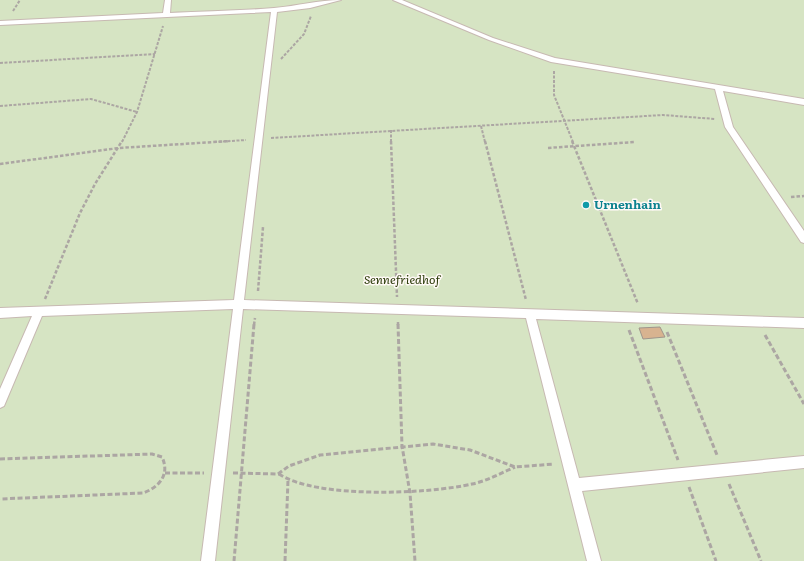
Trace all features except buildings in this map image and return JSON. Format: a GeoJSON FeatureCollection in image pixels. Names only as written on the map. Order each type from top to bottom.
{"type":"FeatureCollection","features":[{"type":"Feature","properties":{"kind":"lane"},"geometry":{"type":"LineString","coordinates":[[166,16],[168,0]]}},
{"type":"Feature","properties":{"kind":"lane"},"geometry":{"type":"LineString","coordinates":[[0,23],[274,10],[310,6],[338,0]]}},
{"type":"Feature","properties":{"kind":"lane"},"geometry":{"type":"LineString","coordinates":[[396,0],[491,39],[554,60],[804,102]]}},
{"type":"Feature","properties":{"kind":"lane"},"geometry":{"type":"LineString","coordinates":[[208,561],[274,10]]}},
{"type":"Feature","properties":{"kind":"lane"},"geometry":{"type":"LineString","coordinates":[[718,88],[726,120],[804,239]]}},
{"type":"Feature","properties":{"kind":"lane"},"geometry":{"type":"LineString","coordinates":[[0,313],[238,304],[804,323]]}},
{"type":"Feature","properties":{"kind":"lane"},"geometry":{"type":"LineString","coordinates":[[0,402],[39,312]]}},
{"type":"Feature","properties":{"kind":"lane"},"geometry":{"type":"LineString","coordinates":[[530,314],[594,561]]}},
{"type":"Feature","properties":{"kind":"lane"},"geometry":{"type":"LineString","coordinates":[[575,485],[804,462]]}},
{"type":"Feature","properties":{"kind":"path"},"geometry":{"type":"LineString","coordinates":[[279,64],[283,56],[304,34],[311,19],[310,6]]}},
{"type":"Feature","properties":{"kind":"path"},"geometry":{"type":"LineString","coordinates":[[39,312],[80,213],[95,184],[119,148],[137,112],[166,16]]}},
{"type":"Feature","properties":{"kind":"path"},"geometry":{"type":"LineString","coordinates":[[0,63],[155,54]]}},
{"type":"Feature","properties":{"kind":"path"},"geometry":{"type":"LineString","coordinates":[[554,60],[554,95],[643,317]]}},
{"type":"Feature","properties":{"kind":"path"},"geometry":{"type":"LineString","coordinates":[[0,106],[91,99],[99,100],[126,110],[137,112]]}},
{"type":"Feature","properties":{"kind":"path"},"geometry":{"type":"LineString","coordinates":[[0,164],[119,148],[390,130],[663,115],[726,120]]}},
{"type":"Feature","properties":{"kind":"path"},"geometry":{"type":"LineString","coordinates":[[481,126],[530,314]]}},
{"type":"Feature","properties":{"kind":"path"},"geometry":{"type":"LineString","coordinates":[[271,146],[272,130]]}},
{"type":"Feature","properties":{"kind":"path"},"geometry":{"type":"LineString","coordinates":[[390,130],[402,446],[410,493],[415,561]]}},
{"type":"Feature","properties":{"kind":"path"},"geometry":{"type":"LineString","coordinates":[[548,148],[634,142]]}},
{"type":"Feature","properties":{"kind":"path"},"geometry":{"type":"LineString","coordinates":[[234,561],[263,224]]}},
{"type":"Feature","properties":{"kind":"path"},"geometry":{"type":"LineString","coordinates":[[624,317],[716,561]]}},
{"type":"Feature","properties":{"kind":"path"},"geometry":{"type":"LineString","coordinates":[[661,318],[761,561]]}},
{"type":"Feature","properties":{"kind":"path"},"geometry":{"type":"LineString","coordinates":[[758,321],[804,404]]}},
{"type":"Feature","properties":{"kind":"path"},"geometry":{"type":"LineString","coordinates":[[278,474],[289,466],[320,455],[433,444],[470,450],[515,467]]}},
{"type":"Feature","properties":{"kind":"path"},"geometry":{"type":"LineString","coordinates":[[0,459],[152,454],[162,457],[164,461],[165,473],[159,484],[148,492],[143,493],[0,498]]}},
{"type":"Feature","properties":{"kind":"path"},"geometry":{"type":"LineString","coordinates":[[165,473],[278,474],[288,480],[326,488],[410,493],[473,484],[515,467],[568,463]]}},
{"type":"Feature","properties":{"kind":"path"},"geometry":{"type":"LineString","coordinates":[[285,561],[288,480]]}},
{"type":"Feature","properties":{"kind":"green space","name":"Sennefriedhof"},"geometry":{"type":"Polygon","coordinates":[[[0,0],[804,0],[804,561],[0,561],[0,0]]]}},
{"type":"Feature","properties":{"kind":"place","name":"Urnenhain"},"geometry":{"type":"Point","coordinates":[586,205]}}]}
